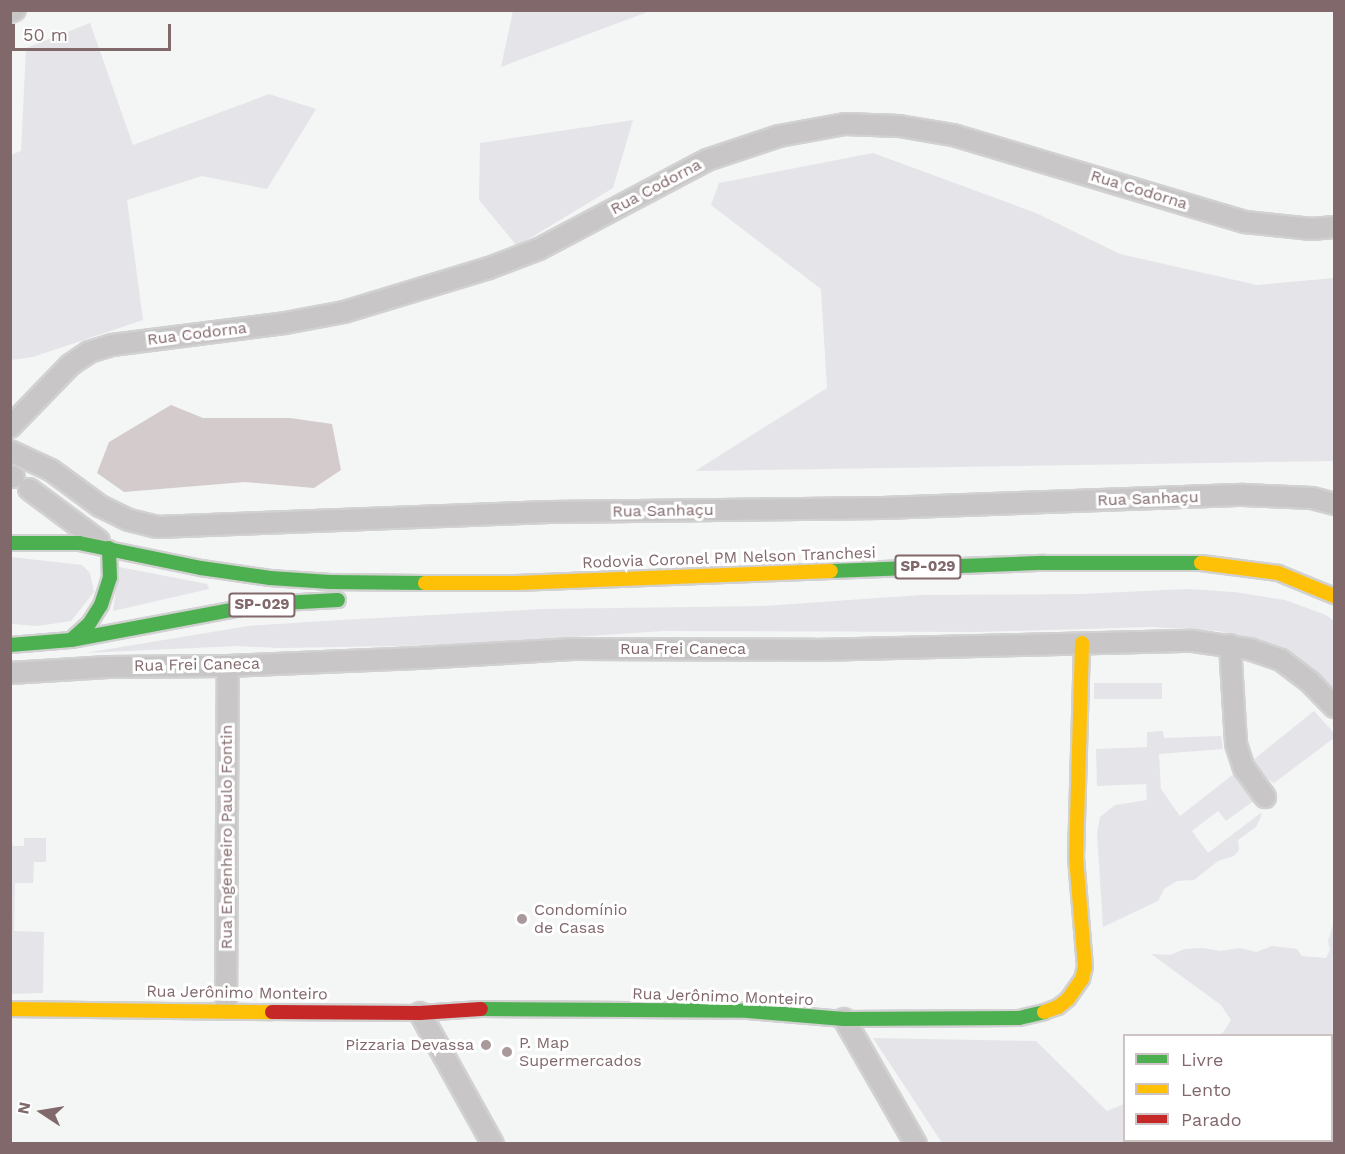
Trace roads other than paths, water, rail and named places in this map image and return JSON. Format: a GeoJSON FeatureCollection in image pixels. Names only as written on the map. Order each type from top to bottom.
{"type":"FeatureCollection","features":[{"type":"Feature","properties":{"kind":"main road","name":"Rodovia Coronel PM Nelson Tranchesi"},"geometry":{"type":"LineString","coordinates":[[10,543],[57,542],[109,548],[201,568],[295,580],[516,583],[1044,563],[1214,563],[1268,571],[1335,596]]}},
{"type":"Feature","properties":{"kind":"main road","name":"SP-029"},"geometry":{"type":"LineString","coordinates":[[32,544],[89,561],[99,574],[104,595]]}},
{"type":"Feature","properties":{"kind":"main road"},"geometry":{"type":"LineString","coordinates":[[71,640],[89,624],[104,595],[111,568],[109,548]]}},
{"type":"Feature","properties":{"kind":"main road","name":"Rodovia Coronel PM Nelson Tranchesi"},"geometry":{"type":"LineString","coordinates":[[384,596],[516,583]]}},
{"type":"Feature","properties":{"kind":"main road","name":"SP-029"},"geometry":{"type":"LineString","coordinates":[[10,645],[71,640],[264,604],[352,599]]}},
{"type":"Feature","properties":{"kind":"main road","name":"Rua Jerônimo Monteiro"},"geometry":{"type":"LineString","coordinates":[[10,1009],[226,1009],[420,1013],[473,1009],[748,1011],[844,1019],[1018,1018],[1058,1007],[1076,989],[1085,967],[1076,858],[1082,643]]}},
{"type":"Feature","properties":{"kind":"street"},"geometry":{"type":"LineString","coordinates":[[10,12],[15,10]]}},
{"type":"Feature","properties":{"kind":"street","name":"Rua Codorna"},"geometry":{"type":"LineString","coordinates":[[10,426],[70,365],[89,352],[112,345],[344,312],[455,279],[539,249],[707,160],[779,136],[845,124],[899,126],[953,135],[1245,222],[1312,229],[1335,227]]}},
{"type":"Feature","properties":{"kind":"street","name":"Rua Sanhaçu"},"geometry":{"type":"LineString","coordinates":[[10,451],[51,470],[100,507],[129,520],[158,527],[549,512],[883,508],[1244,495],[1312,498],[1335,504]]}},
{"type":"Feature","properties":{"kind":"street"},"geometry":{"type":"LineString","coordinates":[[18,481],[109,548]]}},
{"type":"Feature","properties":{"kind":"street","name":"Rua Frei Caneca"},"geometry":{"type":"LineString","coordinates":[[10,673],[108,667],[228,666],[573,649],[815,650],[1167,640],[1230,645],[1265,653],[1281,660],[1310,682],[1335,707]]}},
{"type":"Feature","properties":{"kind":"street"},"geometry":{"type":"LineString","coordinates":[[1230,645],[1236,744],[1244,768],[1265,796]]}},
{"type":"Feature","properties":{"kind":"street","name":"Rua Engenheiro Paulo Fontin"},"geometry":{"type":"LineString","coordinates":[[226,1009],[228,666]]}},
{"type":"Feature","properties":{"kind":"street"},"geometry":{"type":"LineString","coordinates":[[420,1013],[493,1143]]}},
{"type":"Feature","properties":{"kind":"street"},"geometry":{"type":"LineString","coordinates":[[844,1019],[916,1143]]}},
{"type":"Feature","properties":{"kind":"place","name":"Condomínio de Casas"},"geometry":{"type":"Point","coordinates":[522,919]}},
{"type":"Feature","properties":{"kind":"place","name":"Pizzaria Devassa"},"geometry":{"type":"Point","coordinates":[486,1045]}},
{"type":"Feature","properties":{"kind":"place","name":"P. Map Supermercados"},"geometry":{"type":"Point","coordinates":[507,1052]}}]}
